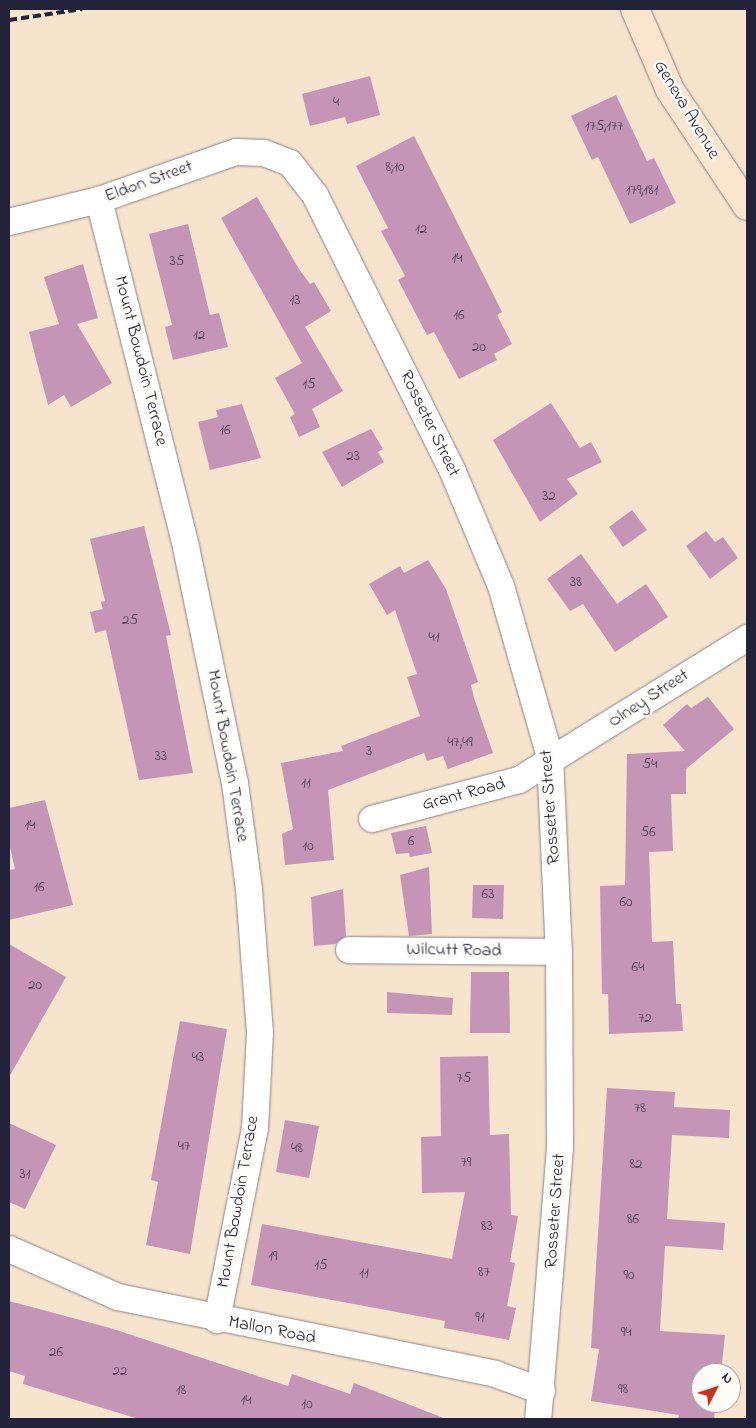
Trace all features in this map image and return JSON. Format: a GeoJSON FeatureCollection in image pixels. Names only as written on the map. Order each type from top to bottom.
{"type":"FeatureCollection","features":[{"type":"Feature","properties":{"kind":"main road","name":"Geneva Avenue"},"geometry":{"type":"LineString","coordinates":[[635,9],[670,90],[747,206]]}},
{"type":"Feature","properties":{"kind":"street","name":"Eldon Street"},"geometry":{"type":"LineString","coordinates":[[9,222],[99,200],[236,152],[264,153],[288,162]]}},
{"type":"Feature","properties":{"kind":"street","name":"Rosseter Street"},"geometry":{"type":"LineString","coordinates":[[288,162],[316,195],[453,472],[501,586],[550,758],[560,952],[560,1148],[542,1391],[538,1419]]}},
{"type":"Feature","properties":{"kind":"street","name":"Mount Bowdoin Terrace"},"geometry":{"type":"LineString","coordinates":[[99,200],[186,547],[235,783],[249,890],[260,1033],[255,1128],[217,1320]]}},
{"type":"Feature","properties":{"kind":"street","name":"Olney Street"},"geometry":{"type":"LineString","coordinates":[[550,758],[747,638]]}},
{"type":"Feature","properties":{"kind":"street","name":"Grant Road"},"geometry":{"type":"LineString","coordinates":[[372,819],[519,780],[550,758]]}},
{"type":"Feature","properties":{"kind":"street","name":"Wilcutt Road"},"geometry":{"type":"LineString","coordinates":[[349,950],[560,952]]}},
{"type":"Feature","properties":{"kind":"street","name":"Mallon Road"},"geometry":{"type":"LineString","coordinates":[[9,1249],[118,1298],[217,1320],[495,1374],[542,1391]]}},
{"type":"Feature","properties":{"kind":"building"},"geometry":{"type":"Polygon","coordinates":[[[370,76],[380,115],[347,124],[345,117],[310,126],[302,94],[370,76]]]}},
{"type":"Feature","properties":{"kind":"building"},"geometry":{"type":"Polygon","coordinates":[[[616,95],[647,161],[654,158],[676,203],[630,224],[598,157],[592,160],[571,116],[616,95]]]}},
{"type":"Feature","properties":{"kind":"building"},"geometry":{"type":"Polygon","coordinates":[[[414,136],[502,312],[497,315],[512,344],[494,354],[497,360],[459,379],[434,332],[427,335],[398,280],[405,276],[381,231],[388,228],[356,166],[414,136]]]}},
{"type":"Feature","properties":{"kind":"building"},"geometry":{"type":"Polygon","coordinates":[[[257,197],[299,269],[310,284],[314,282],[331,311],[305,327],[343,391],[312,409],[320,427],[299,437],[290,417],[295,414],[275,378],[302,363],[221,218],[257,197]]]}},
{"type":"Feature","properties":{"kind":"building"},"geometry":{"type":"Polygon","coordinates":[[[188,224],[210,315],[219,313],[228,347],[173,360],[165,327],[172,325],[149,234],[188,224]]]}},
{"type":"Feature","properties":{"kind":"building"},"geometry":{"type":"Polygon","coordinates":[[[83,264],[98,318],[77,324],[112,383],[71,407],[64,395],[48,405],[29,332],[59,324],[44,277],[83,264]]]}},
{"type":"Feature","properties":{"kind":"building"},"geometry":{"type":"Polygon","coordinates":[[[551,403],[580,448],[591,442],[602,462],[567,479],[578,494],[540,522],[493,440],[551,403]]]}},
{"type":"Feature","properties":{"kind":"building"},"geometry":{"type":"Polygon","coordinates":[[[242,404],[261,458],[210,470],[198,422],[218,417],[216,410],[242,404]]]}},
{"type":"Feature","properties":{"kind":"building"},"geometry":{"type":"Polygon","coordinates":[[[371,429],[383,449],[378,452],[384,462],[342,487],[322,452],[371,429]]]}},
{"type":"Feature","properties":{"kind":"building"},"geometry":{"type":"Polygon","coordinates":[[[632,510],[647,530],[623,547],[609,527],[632,510]]]}},
{"type":"Feature","properties":{"kind":"building"},"geometry":{"type":"Polygon","coordinates":[[[144,526],[171,635],[166,636],[193,773],[139,780],[106,630],[95,633],[90,612],[103,609],[101,602],[105,601],[90,539],[144,526]]]}},
{"type":"Feature","properties":{"kind":"building"},"geometry":{"type":"Polygon","coordinates":[[[706,531],[715,542],[723,537],[738,558],[710,579],[686,546],[706,531]]]}},
{"type":"Feature","properties":{"kind":"building"},"geometry":{"type":"Polygon","coordinates":[[[581,554],[617,604],[646,584],[668,617],[615,652],[583,604],[570,611],[547,579],[581,554]]]}},
{"type":"Feature","properties":{"kind":"building"},"geometry":{"type":"Polygon","coordinates":[[[428,560],[446,589],[478,682],[471,685],[493,753],[448,769],[443,756],[427,761],[424,753],[328,790],[334,860],[285,865],[282,834],[293,829],[281,763],[343,751],[341,746],[420,716],[407,677],[417,674],[395,610],[387,615],[369,584],[400,566],[404,573],[428,560]]]}},
{"type":"Feature","properties":{"kind":"building"},"geometry":{"type":"Polygon","coordinates":[[[708,697],[734,729],[686,769],[686,794],[671,794],[673,851],[649,852],[652,942],[673,941],[676,1004],[681,1004],[683,1031],[609,1034],[608,994],[602,994],[600,886],[625,885],[627,754],[685,751],[663,725],[687,704],[691,708],[708,697]]]}},
{"type":"Feature","properties":{"kind":"building"},"geometry":{"type":"Polygon","coordinates":[[[45,800],[73,905],[9,920],[9,870],[15,869],[9,843],[9,808],[45,800]]]}},
{"type":"Feature","properties":{"kind":"building"},"geometry":{"type":"Polygon","coordinates":[[[426,826],[432,853],[410,857],[409,853],[396,854],[391,833],[426,826]]]}},
{"type":"Feature","properties":{"kind":"building"},"geometry":{"type":"Polygon","coordinates":[[[429,867],[432,934],[409,936],[400,875],[429,867]]]}},
{"type":"Feature","properties":{"kind":"building"},"geometry":{"type":"Polygon","coordinates":[[[473,885],[504,885],[503,919],[472,918],[473,885]]]}},
{"type":"Feature","properties":{"kind":"building"},"geometry":{"type":"Polygon","coordinates":[[[343,889],[346,936],[335,944],[314,946],[311,897],[343,889]]]}},
{"type":"Feature","properties":{"kind":"building"},"geometry":{"type":"Polygon","coordinates":[[[9,944],[66,977],[9,1077],[9,944]]]}},
{"type":"Feature","properties":{"kind":"building"},"geometry":{"type":"Polygon","coordinates":[[[471,972],[509,972],[510,1033],[470,1033],[471,972]]]}},
{"type":"Feature","properties":{"kind":"building"},"geometry":{"type":"Polygon","coordinates":[[[387,992],[453,998],[452,1015],[387,1013],[387,992]]]}},
{"type":"Feature","properties":{"kind":"building"},"geometry":{"type":"Polygon","coordinates":[[[180,1021],[227,1029],[190,1254],[146,1245],[158,1182],[151,1180],[180,1021]]]}},
{"type":"Feature","properties":{"kind":"building"},"geometry":{"type":"Polygon","coordinates":[[[488,1056],[490,1135],[509,1134],[511,1215],[518,1216],[510,1262],[515,1263],[507,1306],[516,1308],[509,1340],[444,1328],[445,1321],[251,1285],[262,1224],[452,1259],[465,1192],[422,1193],[421,1137],[441,1136],[440,1057],[488,1056]]]}},
{"type":"Feature","properties":{"kind":"building"},"geometry":{"type":"Polygon","coordinates":[[[607,1088],[675,1092],[674,1107],[730,1110],[729,1138],[672,1135],[667,1219],[725,1223],[723,1250],[665,1246],[660,1331],[725,1335],[722,1363],[691,1363],[691,1413],[715,1413],[714,1419],[678,1419],[679,1415],[591,1401],[599,1349],[591,1348],[607,1088]]]}},
{"type":"Feature","properties":{"kind":"building"},"geometry":{"type":"Polygon","coordinates":[[[285,1120],[319,1126],[309,1178],[276,1172],[285,1120]]]}},
{"type":"Feature","properties":{"kind":"building"},"geometry":{"type":"Polygon","coordinates":[[[9,1123],[56,1145],[25,1209],[9,1202],[9,1123]]]}},
{"type":"Feature","properties":{"kind":"building"},"geometry":{"type":"Polygon","coordinates":[[[9,1301],[110,1328],[288,1386],[292,1374],[350,1394],[354,1383],[446,1419],[139,1419],[23,1384],[25,1376],[9,1371],[9,1301]]]}},
{"type":"Feature","properties":{"kind":"railway"},"geometry":{"type":"LineString","coordinates":[[9,20],[82,9]]}}]}
